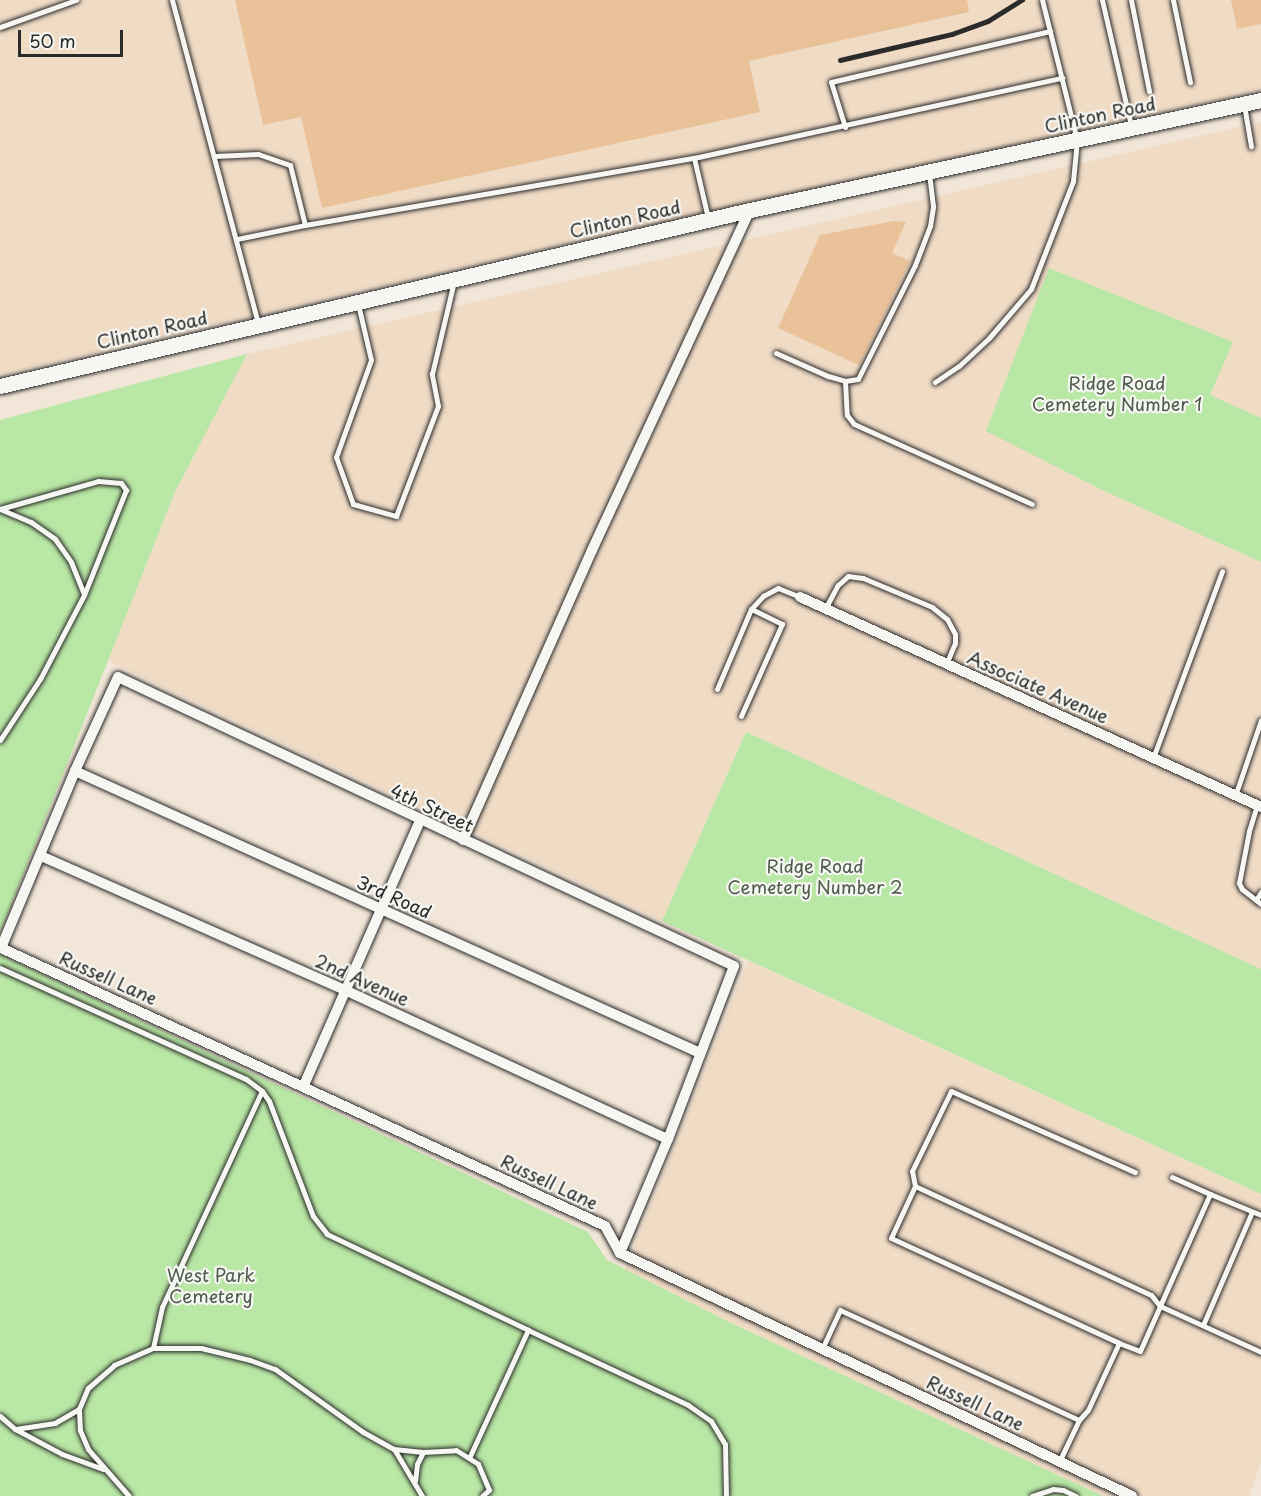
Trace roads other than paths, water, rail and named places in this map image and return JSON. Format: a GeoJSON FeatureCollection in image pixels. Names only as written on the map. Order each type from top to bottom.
{"type":"FeatureCollection","features":[{"type":"Feature","properties":{"kind":"street","name":"Clinton Road"},"geometry":{"type":"LineString","coordinates":[[0,386],[750,210],[1261,100]]}},
{"type":"Feature","properties":{"kind":"street"},"geometry":{"type":"LineString","coordinates":[[463,840],[592,550],[750,210]]}},
{"type":"Feature","properties":{"kind":"street","name":"Associate Avenue"},"geometry":{"type":"LineString","coordinates":[[800,597],[1259,806]]}},
{"type":"Feature","properties":{"kind":"street","name":"4th Street"},"geometry":{"type":"LineString","coordinates":[[75,771],[118,677],[420,821],[734,966],[700,1053]]}},
{"type":"Feature","properties":{"kind":"street"},"geometry":{"type":"LineString","coordinates":[[1,948],[75,771]]}},
{"type":"Feature","properties":{"kind":"street","name":"3rd Road"},"geometry":{"type":"LineString","coordinates":[[75,771],[700,1053]]}},
{"type":"Feature","properties":{"kind":"street"},"geometry":{"type":"LineString","coordinates":[[304,1085],[383,910],[420,821]]}},
{"type":"Feature","properties":{"kind":"street","name":"2nd Avenue"},"geometry":{"type":"LineString","coordinates":[[41,856],[347,991],[668,1138]]}},
{"type":"Feature","properties":{"kind":"street","name":"Russell Lane"},"geometry":{"type":"LineString","coordinates":[[1,948],[304,1085],[605,1226],[620,1253],[1132,1496]]}},
{"type":"Feature","properties":{"kind":"street"},"geometry":{"type":"LineString","coordinates":[[620,1253],[668,1138],[700,1053]]}},
{"type":"Feature","properties":{"kind":"lane"},"geometry":{"type":"LineString","coordinates":[[0,27],[76,0]]}},
{"type":"Feature","properties":{"kind":"lane"},"geometry":{"type":"LineString","coordinates":[[172,0],[259,325]]}},
{"type":"Feature","properties":{"kind":"lane"},"geometry":{"type":"LineString","coordinates":[[935,382],[959,366],[1017,309],[1031,290],[1073,181],[1077,140],[1042,0]]}},
{"type":"Feature","properties":{"kind":"lane"},"geometry":{"type":"LineString","coordinates":[[1102,0],[1131,128]]}},
{"type":"Feature","properties":{"kind":"lane"},"geometry":{"type":"LineString","coordinates":[[1131,0],[1149,91]]}},
{"type":"Feature","properties":{"kind":"lane"},"geometry":{"type":"LineString","coordinates":[[1173,0],[1190,82]]}},
{"type":"Feature","properties":{"kind":"lane"},"geometry":{"type":"LineString","coordinates":[[844,127],[831,82],[1050,31]]}},
{"type":"Feature","properties":{"kind":"lane"},"geometry":{"type":"LineString","coordinates":[[237,239],[305,225],[694,158],[1062,78]]}},
{"type":"Feature","properties":{"kind":"lane"},"geometry":{"type":"LineString","coordinates":[[1244,104],[1251,146]]}},
{"type":"Feature","properties":{"kind":"lane"},"geometry":{"type":"LineString","coordinates":[[215,156],[258,154],[290,165],[305,225]]}},
{"type":"Feature","properties":{"kind":"lane"},"geometry":{"type":"LineString","coordinates":[[694,158],[709,220]]}},
{"type":"Feature","properties":{"kind":"lane"},"geometry":{"type":"LineString","coordinates":[[776,353],[845,381],[858,379],[923,246],[933,206],[928,171]]}},
{"type":"Feature","properties":{"kind":"lane"},"geometry":{"type":"LineString","coordinates":[[357,302],[371,360],[336,457],[353,504],[396,516],[438,406],[432,374],[455,279]]}},
{"type":"Feature","properties":{"kind":"lane"},"geometry":{"type":"LineString","coordinates":[[845,381],[847,415],[854,424],[1032,504]]}},
{"type":"Feature","properties":{"kind":"lane"},"geometry":{"type":"LineString","coordinates":[[0,509],[98,482],[121,483],[126,490],[84,595],[40,679],[0,740]]}},
{"type":"Feature","properties":{"kind":"lane"},"geometry":{"type":"LineString","coordinates":[[0,509],[31,522],[55,539],[71,562],[84,595]]}},
{"type":"Feature","properties":{"kind":"lane"},"geometry":{"type":"LineString","coordinates":[[1153,758],[1222,571]]}},
{"type":"Feature","properties":{"kind":"lane"},"geometry":{"type":"LineString","coordinates":[[825,609],[838,585],[848,576],[863,578],[932,607],[947,619],[955,634],[955,643],[946,664]]}},
{"type":"Feature","properties":{"kind":"lane"},"geometry":{"type":"LineString","coordinates":[[717,689],[751,609],[764,596],[778,588],[800,597]]}},
{"type":"Feature","properties":{"kind":"lane"},"geometry":{"type":"LineString","coordinates":[[741,716],[782,624],[751,609]]}},
{"type":"Feature","properties":{"kind":"lane"},"geometry":{"type":"LineString","coordinates":[[1235,795],[1261,720]]}},
{"type":"Feature","properties":{"kind":"lane"},"geometry":{"type":"LineString","coordinates":[[1259,806],[1249,831],[1239,884],[1242,890],[1259,902],[1261,892]]}},
{"type":"Feature","properties":{"kind":"lane"},"geometry":{"type":"LineString","coordinates":[[0,968],[246,1080],[262,1091],[269,1101],[313,1216],[327,1234],[688,1405],[711,1421],[725,1444],[726,1496]]}},
{"type":"Feature","properties":{"kind":"lane"},"geometry":{"type":"LineString","coordinates":[[153,1348],[162,1307],[262,1091]]}},
{"type":"Feature","properties":{"kind":"lane"},"geometry":{"type":"LineString","coordinates":[[1135,1173],[951,1091],[912,1170],[915,1186],[891,1238],[1140,1352],[1210,1194]]}},
{"type":"Feature","properties":{"kind":"lane"},"geometry":{"type":"LineString","coordinates":[[1172,1177],[1261,1215]]}},
{"type":"Feature","properties":{"kind":"lane"},"geometry":{"type":"LineString","coordinates":[[915,1186],[1151,1295],[1160,1306],[1261,1352]]}},
{"type":"Feature","properties":{"kind":"lane"},"geometry":{"type":"LineString","coordinates":[[1203,1325],[1252,1212]]}},
{"type":"Feature","properties":{"kind":"lane"},"geometry":{"type":"LineString","coordinates":[[822,1349],[840,1310],[1079,1420]]}},
{"type":"Feature","properties":{"kind":"lane"},"geometry":{"type":"LineString","coordinates":[[470,1456],[528,1330]]}},
{"type":"Feature","properties":{"kind":"lane"},"geometry":{"type":"LineString","coordinates":[[1059,1461],[1079,1420],[1088,1410],[1119,1343]]}},
{"type":"Feature","properties":{"kind":"lane"},"geometry":{"type":"LineString","coordinates":[[129,1496],[88,1449],[80,1430],[79,1409],[88,1388],[114,1365],[153,1348],[201,1348],[250,1360],[275,1369],[363,1432],[394,1449],[423,1452],[456,1450],[470,1456],[478,1464],[490,1493],[482,1496]]}},
{"type":"Feature","properties":{"kind":"lane"},"geometry":{"type":"LineString","coordinates":[[15,1428],[55,1423],[79,1409]]}},
{"type":"Feature","properties":{"kind":"lane"},"geometry":{"type":"LineString","coordinates":[[0,1416],[15,1428],[62,1454],[104,1469]]}},
{"type":"Feature","properties":{"kind":"lane"},"geometry":{"type":"LineString","coordinates":[[394,1449],[416,1482],[422,1496]]}},
{"type":"Feature","properties":{"kind":"lane"},"geometry":{"type":"LineString","coordinates":[[416,1482],[415,1474],[423,1452]]}},
{"type":"Feature","properties":{"kind":"lane"},"geometry":{"type":"LineString","coordinates":[[1032,1496],[1053,1489],[1063,1490],[1076,1496]]}},
{"type":"Feature","properties":{"kind":"railway"},"geometry":{"type":"LineString","coordinates":[[840,60],[952,34],[988,21],[1022,0]]}},
{"type":"Feature","properties":{"kind":"park label","name":"Ridge Road Cemetery Number 1"},"geometry":{"type":"Point","coordinates":[1117,394]}},
{"type":"Feature","properties":{"kind":"park label","name":"Ridge Road Cemetery Number 2"},"geometry":{"type":"Point","coordinates":[815,877]}},
{"type":"Feature","properties":{"kind":"park label","name":"West Park Cemetery"},"geometry":{"type":"Point","coordinates":[211,1286]}}]}
